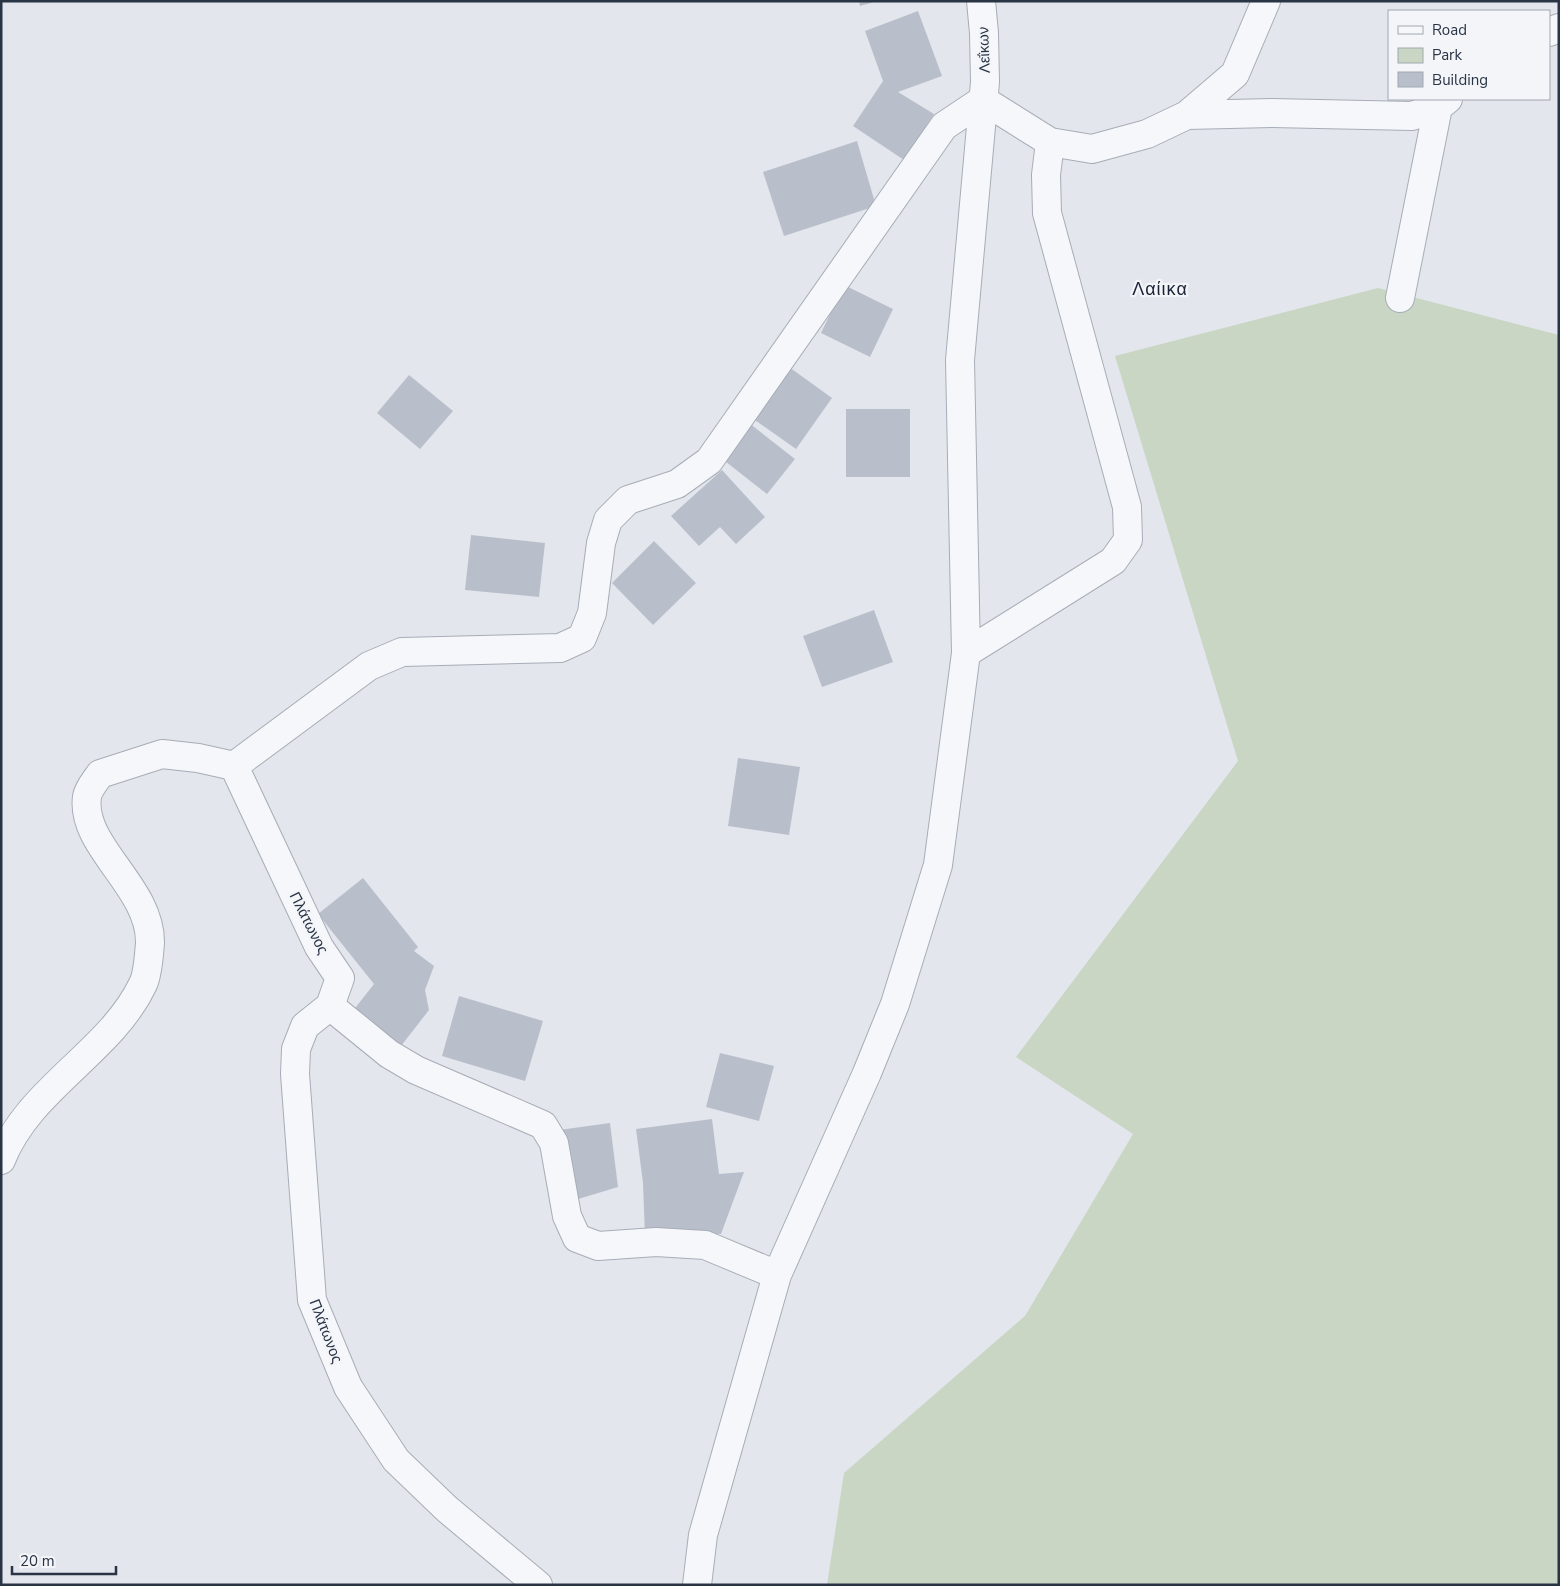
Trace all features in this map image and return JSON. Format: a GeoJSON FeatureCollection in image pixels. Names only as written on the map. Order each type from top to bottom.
{"type":"FeatureCollection","features":[{"type":"Feature","properties":{"kind":"street","name":"Λεΐκων"},"geometry":{"type":"LineString","coordinates":[[697,1585],[703,1535],[777,1276],[867,1073],[891,1012],[938,865],[966,653],[960,360],[986,64],[981,1]]}},
{"type":"Feature","properties":{"kind":"street"},"geometry":{"type":"LineString","coordinates":[[1,1160],[7,1144],[41,1099],[118,1022],[144,983],[150,942],[142,906],[87,821],[87,795],[100,774],[162,754],[198,758],[234,766],[369,666],[402,652],[560,648],[582,638],[592,613],[601,543],[608,520],[628,500],[677,484],[709,461],[944,126],[983,100],[1050,142],[1092,149],[1147,134],[1187,115],[1234,74],[1266,1]]}},
{"type":"Feature","properties":{"kind":"street"},"geometry":{"type":"LineString","coordinates":[[1187,115],[1272,113],[1412,116],[1443,103]]}},
{"type":"Feature","properties":{"kind":"street"},"geometry":{"type":"LineString","coordinates":[[1400,298],[1443,103]]}},
{"type":"Feature","properties":{"kind":"street"},"geometry":{"type":"LineString","coordinates":[[966,653],[1113,561],[1128,540],[1127,506],[1047,213],[1046,175],[1050,142]]}},
{"type":"Feature","properties":{"kind":"street","name":"Πλάτωνος"},"geometry":{"type":"LineString","coordinates":[[234,766],[319,948],[340,978],[330,1006],[305,1026],[296,1049],[295,1074],[312,1300],[348,1387],[396,1460],[447,1509],[538,1585]]}},
{"type":"Feature","properties":{"kind":"street"},"geometry":{"type":"LineString","coordinates":[[330,1006],[389,1054],[416,1070],[543,1124],[554,1143],[567,1216],[577,1238],[598,1246],[656,1242],[705,1246],[777,1276]]}},
{"type":"Feature","properties":{"kind":"green space"},"geometry":{"type":"Polygon","coordinates":[[[1378,288],[1559,335],[1559,1585],[827,1585],[844,1473],[1025,1316],[1133,1134],[1016,1057],[1238,761],[1115,356],[1378,288]]]}},
{"type":"Feature","properties":{"kind":"building"},"geometry":{"type":"Polygon","coordinates":[[[859,1],[874,1],[874,2],[860,6],[859,1]]]}},
{"type":"Feature","properties":{"kind":"building"},"geometry":{"type":"Polygon","coordinates":[[[918,11],[942,76],[898,92],[934,114],[904,160],[853,126],[883,81],[865,31],[918,11]]]}},
{"type":"Feature","properties":{"kind":"building"},"geometry":{"type":"Polygon","coordinates":[[[857,141],[876,206],[784,236],[763,172],[857,141]]]}},
{"type":"Feature","properties":{"kind":"building"},"geometry":{"type":"Polygon","coordinates":[[[844,285],[893,309],[870,357],[821,333],[844,285]]]}},
{"type":"Feature","properties":{"kind":"building"},"geometry":{"type":"Polygon","coordinates":[[[789,367],[832,398],[796,449],[752,418],[789,367]]]}},
{"type":"Feature","properties":{"kind":"building"},"geometry":{"type":"Polygon","coordinates":[[[409,375],[453,411],[420,449],[377,413],[409,375]]]}},
{"type":"Feature","properties":{"kind":"building"},"geometry":{"type":"Polygon","coordinates":[[[846,409],[910,409],[910,477],[846,477],[846,409]]]}},
{"type":"Feature","properties":{"kind":"building"},"geometry":{"type":"Polygon","coordinates":[[[749,423],[795,459],[767,494],[721,458],[749,423]]]}},
{"type":"Feature","properties":{"kind":"building"},"geometry":{"type":"Polygon","coordinates":[[[722,470],[765,517],[736,544],[720,527],[699,546],[671,516],[722,470]]]}},
{"type":"Feature","properties":{"kind":"building"},"geometry":{"type":"Polygon","coordinates":[[[471,535],[545,543],[539,597],[465,590],[471,535]]]}},
{"type":"Feature","properties":{"kind":"building"},"geometry":{"type":"Polygon","coordinates":[[[654,541],[696,583],[653,625],[612,583],[654,541]]]}},
{"type":"Feature","properties":{"kind":"building"},"geometry":{"type":"Polygon","coordinates":[[[874,610],[893,662],[822,687],[803,636],[874,610]]]}},
{"type":"Feature","properties":{"kind":"building"},"geometry":{"type":"Polygon","coordinates":[[[738,758],[800,767],[789,835],[728,826],[738,758]]]}},
{"type":"Feature","properties":{"kind":"building"},"geometry":{"type":"Polygon","coordinates":[[[363,878],[418,947],[414,951],[434,966],[425,990],[429,1010],[401,1046],[352,1012],[374,984],[318,914],[363,878]]]}},
{"type":"Feature","properties":{"kind":"building"},"geometry":{"type":"Polygon","coordinates":[[[459,996],[543,1021],[525,1081],[442,1056],[459,996]]]}},
{"type":"Feature","properties":{"kind":"building"},"geometry":{"type":"Polygon","coordinates":[[[720,1053],[774,1066],[759,1121],[706,1107],[720,1053]]]}},
{"type":"Feature","properties":{"kind":"building"},"geometry":{"type":"Polygon","coordinates":[[[712,1119],[719,1174],[744,1172],[721,1234],[645,1236],[643,1183],[636,1129],[712,1119]]]}},
{"type":"Feature","properties":{"kind":"building"},"geometry":{"type":"Polygon","coordinates":[[[610,1123],[618,1187],[575,1200],[559,1130],[610,1123]]]}},
{"type":"Feature","properties":{"kind":"district","name":"Λαίικα"},"geometry":{"type":"Point","coordinates":[1160,289]}}]}
